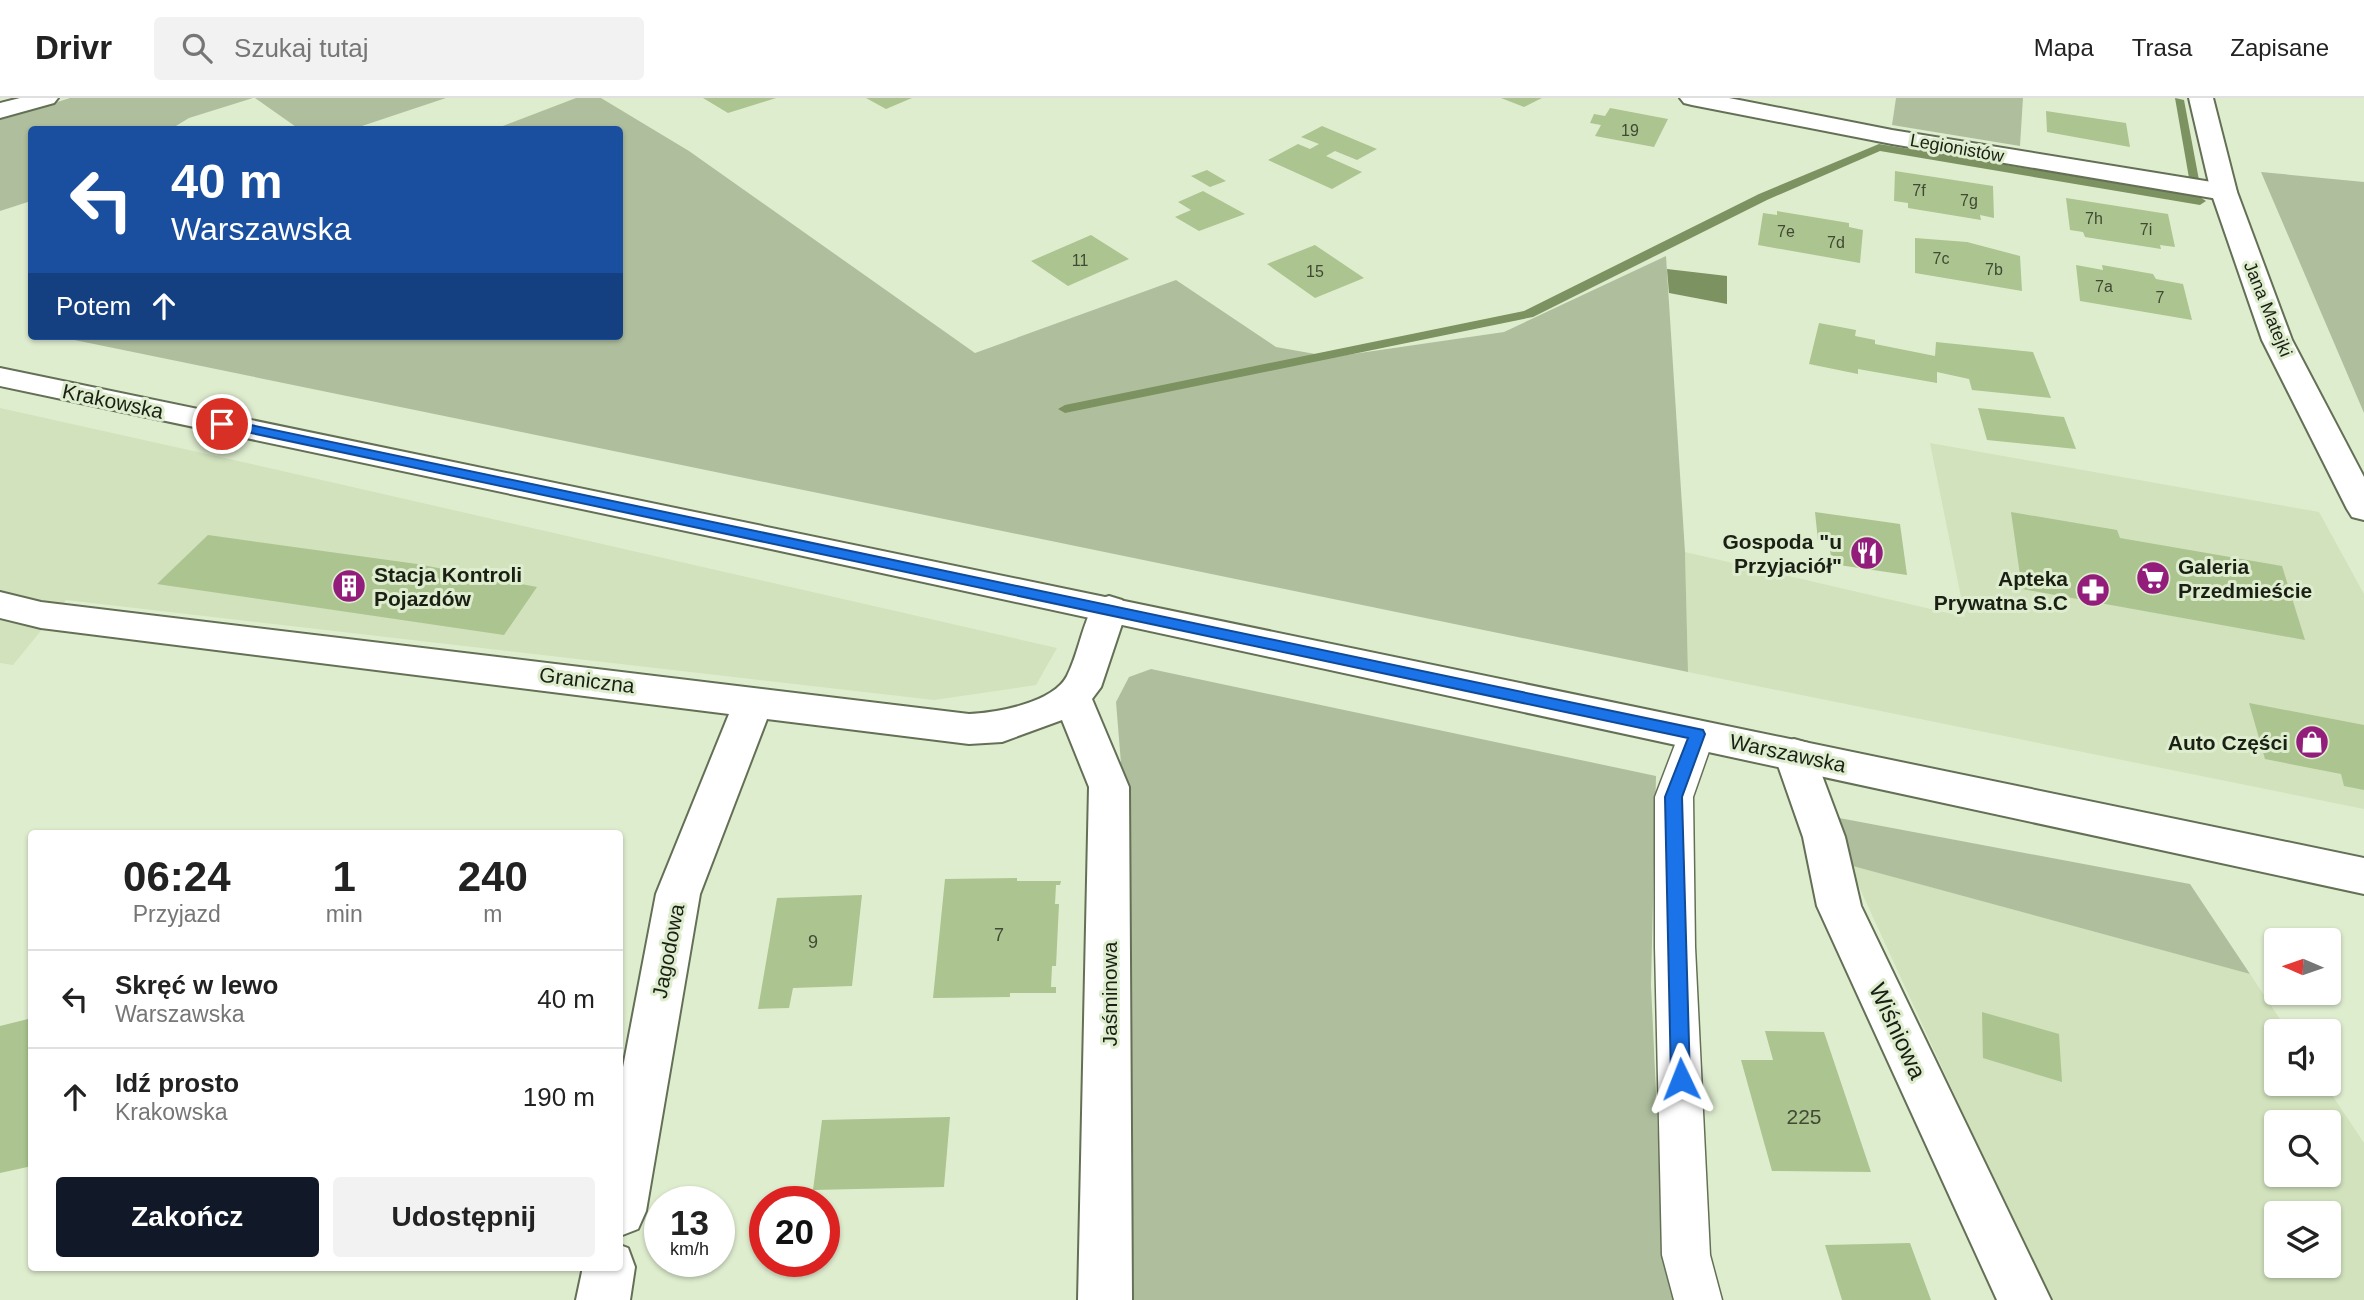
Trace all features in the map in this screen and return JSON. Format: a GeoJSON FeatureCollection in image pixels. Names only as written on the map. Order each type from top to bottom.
{"type":"FeatureCollection","features":[{"type":"Feature","properties":{"kind":"street"},"geometry":{"type":"LineString","coordinates":[[0,111],[46,98]]}},
{"type":"Feature","properties":{"kind":"street","name":"Legionistów"},"geometry":{"type":"LineString","coordinates":[[1692,98],[1892,137],[2224,192]]}},
{"type":"Feature","properties":{"kind":"street","name":"Jana Matejki"},"geometry":{"type":"LineString","coordinates":[[2201,98],[2224,192],[2277,340],[2364,509]]}},
{"type":"Feature","properties":{"kind":"street","name":"Krakowska"},"geometry":{"type":"LineString","coordinates":[[0,377],[267,433]]}},
{"type":"Feature","properties":{"kind":"street","name":"Warszawska"},"geometry":{"type":"LineString","coordinates":[[267,433],[2364,876]]}},
{"type":"Feature","properties":{"kind":"street","name":"Graniczna"},"geometry":{"type":"LineString","coordinates":[[0,605],[55,617],[969,729],[1002,727],[1029,719],[1082,687],[1109,609]]}},
{"type":"Feature","properties":{"kind":"street","name":"Jaśminowa"},"geometry":{"type":"LineString","coordinates":[[1071,695],[1110,787],[1105,1300]]}},
{"type":"Feature","properties":{"kind":"street","name":"Jagodowa"},"geometry":{"type":"LineString","coordinates":[[623,1195],[678,894],[754,701]]}},
{"type":"Feature","properties":{"kind":"street","name":"Wiśniowa"},"geometry":{"type":"LineString","coordinates":[[1794,754],[1824,837],[1839,906],[2024,1300]]}},
{"type":"Feature","properties":{"kind":"street"},"geometry":{"type":"LineString","coordinates":[[603,1300],[608,1271]]}},
{"type":"Feature","properties":{"kind":"lane"},"geometry":{"type":"LineString","coordinates":[[1697,734],[1674,797],[1675,947],[1686,1255],[1698,1300]]}},
{"type":"Feature","properties":{"kind":"shaded area"},"geometry":{"type":"Polygon","coordinates":[[[70,98],[253,98],[189,118],[176,126],[28,126],[28,202],[0,211],[0,120],[70,98]]]}},
{"type":"Feature","properties":{"kind":"shaded area"},"geometry":{"type":"Polygon","coordinates":[[[255,98],[446,98],[362,126],[295,126],[255,98]]]}},
{"type":"Feature","properties":{"kind":"shaded area"},"geometry":{"type":"Polygon","coordinates":[[[576,98],[601,98],[689,151],[975,353],[1176,280],[1276,347],[1332,357],[1504,332],[1666,256],[1685,552],[1688,672],[74,340],[623,340],[623,126],[503,126],[576,98]]]}},
{"type":"Feature","properties":{"kind":"shaded area"},"geometry":{"type":"Polygon","coordinates":[[[1896,98],[2023,98],[2020,146],[1892,125],[1896,98]]]}},
{"type":"Feature","properties":{"kind":"shaded area"},"geometry":{"type":"Polygon","coordinates":[[[2261,172],[2364,182],[2364,413],[2261,172]]]}},
{"type":"Feature","properties":{"kind":"shaded area"},"geometry":{"type":"Polygon","coordinates":[[[1667,269],[1727,276],[1727,304],[1669,293],[1667,269]]]}},
{"type":"Feature","properties":{"kind":"shaded area"},"geometry":{"type":"Polygon","coordinates":[[[0,408],[1057,648],[1036,685],[934,700],[66,600],[13,665],[0,663],[0,408]]]}},
{"type":"Feature","properties":{"kind":"shaded area"},"geometry":{"type":"Polygon","coordinates":[[[1930,443],[2319,512],[2364,594],[2364,809],[1688,672],[1685,552],[1965,617],[1930,443]]]}},
{"type":"Feature","properties":{"kind":"shaded area"},"geometry":{"type":"Polygon","coordinates":[[[1151,669],[1656,776],[1651,985],[1664,1265],[1673,1300],[1134,1300],[1123,788],[1116,702],[1129,677],[1151,669]]]}},
{"type":"Feature","properties":{"kind":"shaded area"},"geometry":{"type":"Polygon","coordinates":[[[1834,817],[2190,884],[2250,974],[1849,865],[1834,817]]]}},
{"type":"Feature","properties":{"kind":"shaded area"},"geometry":{"type":"Polygon","coordinates":[[[1849,865],[2250,974],[2264,995],[2264,1005],[2271,1005],[2280,1019],[2264,1019],[2264,1096],[2333,1096],[2364,1143],[2364,1300],[2049,1300],[1849,865]]]}},
{"type":"Feature","properties":{"kind":"building"},"geometry":{"type":"Polygon","coordinates":[[[703,98],[776,98],[728,113],[703,98]]]}},
{"type":"Feature","properties":{"kind":"building"},"geometry":{"type":"Polygon","coordinates":[[[866,98],[912,98],[886,109],[866,98]]]}},
{"type":"Feature","properties":{"kind":"building"},"geometry":{"type":"Polygon","coordinates":[[[1501,98],[1542,98],[1524,107],[1501,98]]]}},
{"type":"Feature","properties":{"kind":"building"},"geometry":{"type":"Polygon","coordinates":[[[1610,108],[1668,119],[1654,147],[1595,136],[1601,125],[1590,123],[1594,114],[1605,116],[1610,108]]]}},
{"type":"Feature","properties":{"kind":"building"},"geometry":{"type":"Polygon","coordinates":[[[2046,111],[2126,123],[2130,147],[2047,132],[2046,111]]]}},
{"type":"Feature","properties":{"kind":"building"},"geometry":{"type":"Polygon","coordinates":[[[1322,126],[1377,149],[1357,160],[1335,151],[1326,156],[1362,172],[1332,189],[1268,160],[1298,144],[1310,149],[1319,144],[1301,137],[1322,126]]]}},
{"type":"Feature","properties":{"kind":"building"},"geometry":{"type":"Polygon","coordinates":[[[1207,170],[1226,181],[1210,187],[1191,176],[1207,170]]]}},
{"type":"Feature","properties":{"kind":"building"},"geometry":{"type":"Polygon","coordinates":[[[1895,171],[1993,186],[1994,218],[1980,215],[1981,220],[1908,208],[1908,203],[1894,201],[1895,171]]]}},
{"type":"Feature","properties":{"kind":"building"},"geometry":{"type":"Polygon","coordinates":[[[1203,191],[1245,214],[1199,231],[1175,217],[1191,210],[1178,202],[1203,191]]]}},
{"type":"Feature","properties":{"kind":"building"},"geometry":{"type":"Polygon","coordinates":[[[2066,198],[2168,214],[2175,247],[2160,245],[2161,249],[2085,237],[2083,232],[2070,230],[2066,198]]]}},
{"type":"Feature","properties":{"kind":"building"},"geometry":{"type":"Polygon","coordinates":[[[1777,211],[1849,223],[1849,227],[1863,230],[1860,263],[1758,245],[1763,213],[1777,215],[1777,211]]]}},
{"type":"Feature","properties":{"kind":"building"},"geometry":{"type":"Polygon","coordinates":[[[1091,235],[1129,259],[1068,286],[1031,261],[1091,235]]]}},
{"type":"Feature","properties":{"kind":"building"},"geometry":{"type":"Polygon","coordinates":[[[1915,238],[1967,242],[2020,256],[2022,291],[1915,273],[1915,238]]]}},
{"type":"Feature","properties":{"kind":"building"},"geometry":{"type":"Polygon","coordinates":[[[1315,245],[1364,278],[1315,298],[1267,264],[1315,245]]]}},
{"type":"Feature","properties":{"kind":"building"},"geometry":{"type":"Polygon","coordinates":[[[2076,265],[2103,270],[2102,265],[2153,274],[2156,279],[2183,284],[2192,320],[2080,301],[2076,265]]]}},
{"type":"Feature","properties":{"kind":"building"},"geometry":{"type":"Polygon","coordinates":[[[1819,323],[1856,330],[1855,336],[1875,340],[1875,344],[1935,356],[1936,342],[2033,352],[2051,398],[1972,390],[1969,379],[1937,372],[1937,383],[1858,369],[1858,374],[1809,364],[1819,323]]]}},
{"type":"Feature","properties":{"kind":"building"},"geometry":{"type":"Polygon","coordinates":[[[1978,408],[2064,417],[2076,449],[1987,440],[1978,408]]]}},
{"type":"Feature","properties":{"kind":"building","name":"Gospoda \"u Przyjaciół\""},"geometry":{"type":"Polygon","coordinates":[[[1815,512],[1900,524],[1907,575],[1832,564],[1829,543],[1818,541],[1815,512]]]}},
{"type":"Feature","properties":{"kind":"building","name":"Galeria Przedmieście"},"geometry":{"type":"Polygon","coordinates":[[[2011,512],[2117,530],[2120,538],[2282,566],[2305,640],[2022,589],[2011,512]]]}},
{"type":"Feature","properties":{"kind":"building","name":"Stacja Kontroli Pojazdów"},"geometry":{"type":"Polygon","coordinates":[[[208,535],[417,564],[537,587],[504,635],[157,584],[208,535]]]}},
{"type":"Feature","properties":{"kind":"building","name":"Auto Części"},"geometry":{"type":"Polygon","coordinates":[[[2249,703],[2364,725],[2364,790],[2344,786],[2341,774],[2265,759],[2249,703]]]}},
{"type":"Feature","properties":{"kind":"building"},"geometry":{"type":"Polygon","coordinates":[[[1017,878],[1017,881],[1061,881],[1060,885],[1056,885],[1055,904],[1059,904],[1056,966],[1052,966],[1051,987],[1056,987],[1056,993],[1010,993],[1010,997],[933,998],[945,879],[1017,878]]]}},
{"type":"Feature","properties":{"kind":"building"},"geometry":{"type":"Polygon","coordinates":[[[862,895],[852,986],[793,988],[789,1008],[758,1009],[777,898],[862,895]]]}},
{"type":"Feature","properties":{"kind":"building"},"geometry":{"type":"Polygon","coordinates":[[[1982,1012],[2059,1034],[2062,1082],[1983,1058],[1982,1012]]]}},
{"type":"Feature","properties":{"kind":"building"},"geometry":{"type":"Polygon","coordinates":[[[28,1019],[28,1167],[0,1173],[0,1026],[28,1019]]]}},
{"type":"Feature","properties":{"kind":"building"},"geometry":{"type":"Polygon","coordinates":[[[1765,1031],[1824,1032],[1871,1172],[1772,1171],[1741,1060],[1773,1060],[1765,1031]]]}},
{"type":"Feature","properties":{"kind":"building"},"geometry":{"type":"Polygon","coordinates":[[[950,1117],[944,1187],[840,1189],[840,1186],[814,1186],[822,1120],[950,1117]]]}},
{"type":"Feature","properties":{"kind":"building"},"geometry":{"type":"Polygon","coordinates":[[[1910,1243],[1931,1300],[1842,1300],[1825,1245],[1910,1243]]]}},
{"type":"Feature","properties":{"kind":"waterway"},"geometry":{"type":"LineString","coordinates":[[2179,100],[2195,178]]}},
{"type":"Feature","properties":{"kind":"waterway"},"geometry":{"type":"LineString","coordinates":[[1065,409],[1528,314],[1763,197],[1879,147],[2200,201]]}},
{"type":"Feature","properties":{"kind":"place","name":"Gospoda \"u Przyjaciół\""},"geometry":{"type":"Point","coordinates":[1867,553]}},
{"type":"Feature","properties":{"kind":"place","name":"Galeria Przedmieście"},"geometry":{"type":"Point","coordinates":[2153,578]}},
{"type":"Feature","properties":{"kind":"place","name":"Stacja Kontroli Pojazdów"},"geometry":{"type":"Point","coordinates":[349,586]}},
{"type":"Feature","properties":{"kind":"place","name":"Apteka Prywatna S.C"},"geometry":{"type":"Point","coordinates":[2093,590]}},
{"type":"Feature","properties":{"kind":"place","name":"Auto Części"},"geometry":{"type":"Point","coordinates":[2312,742]}},
{"type":"Feature","properties":{"kind":"route"},"geometry":{"type":"LineString","coordinates":[[222,424],[797,542],[1697,734],[1674,797],[1675,947],[1681,1079]]}}]}
